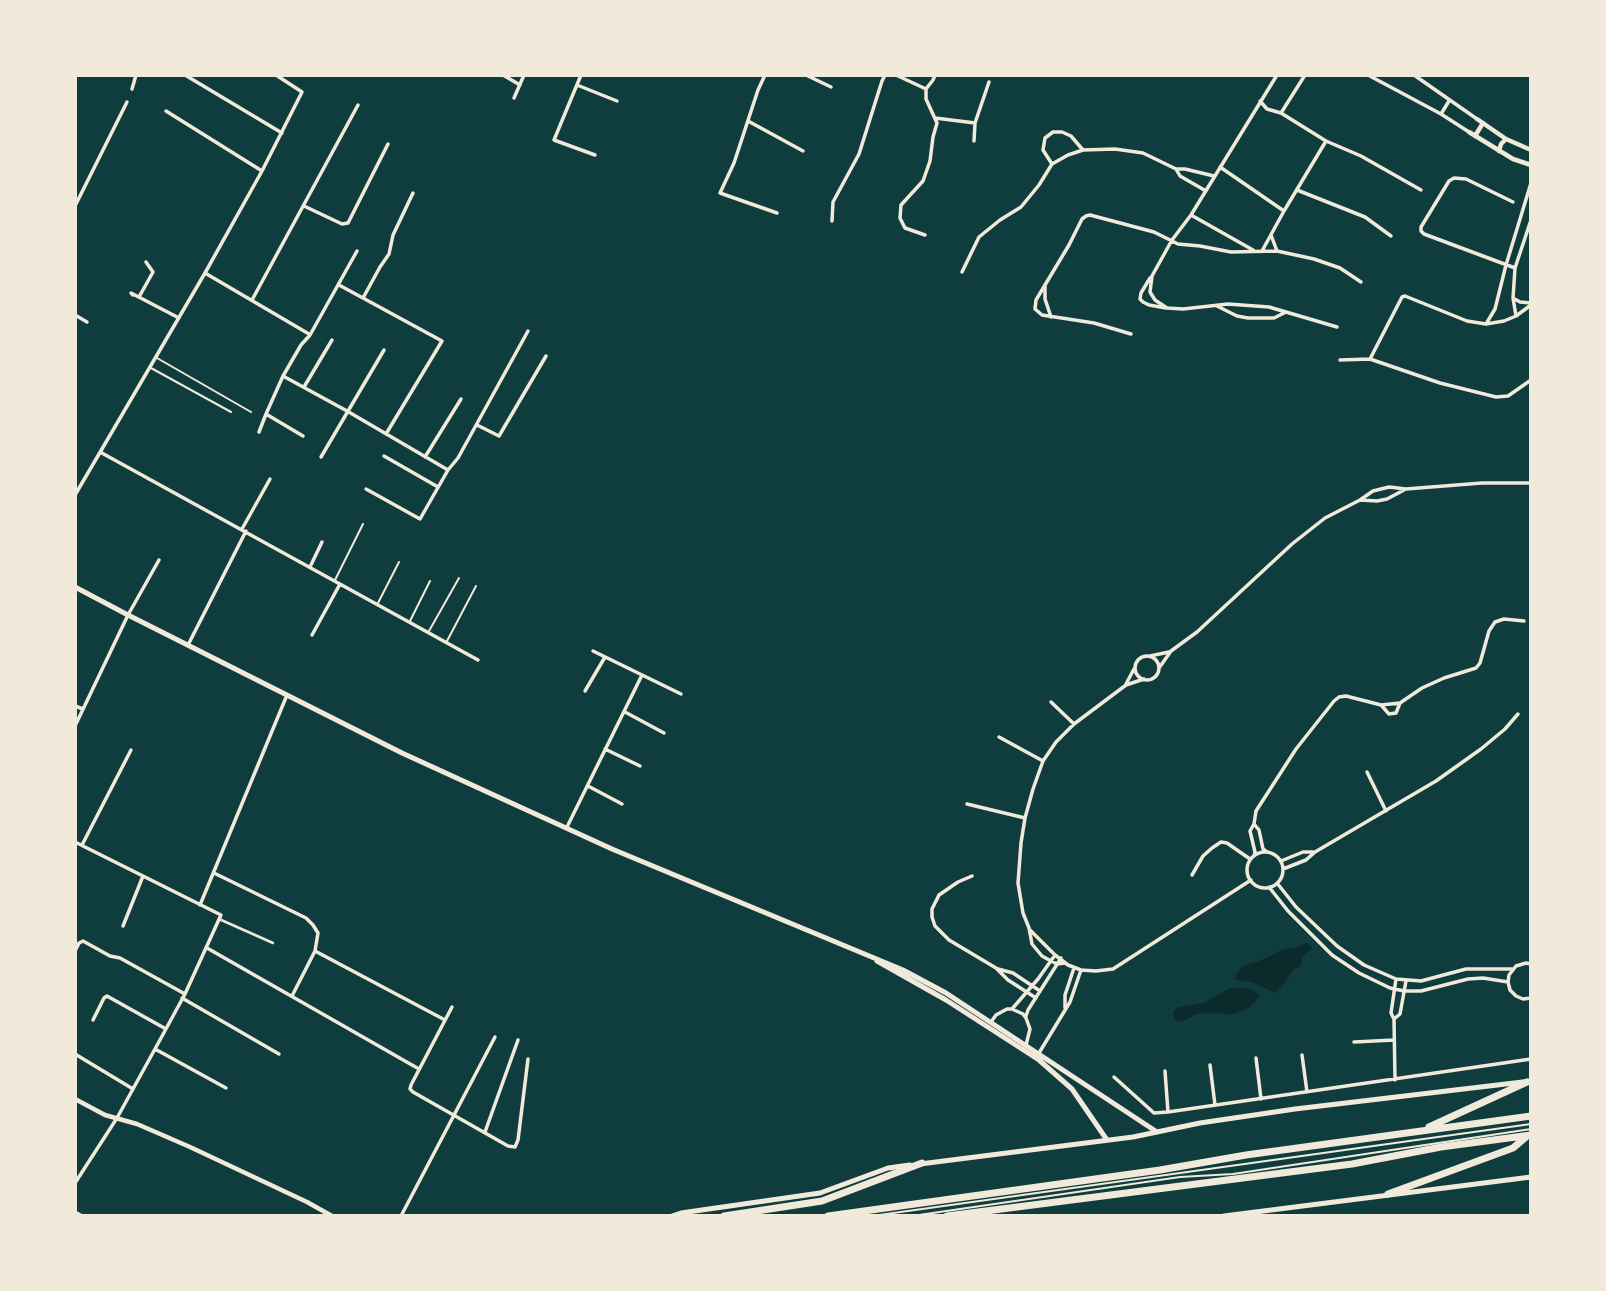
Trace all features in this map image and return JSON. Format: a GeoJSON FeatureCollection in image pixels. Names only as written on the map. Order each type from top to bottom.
{"type":"FeatureCollection","features":[{"type":"Feature","properties":{"kind":"highway"},"geometry":{"type":"LineString","coordinates":[[1421,1130],[1529,1082]]}},
{"type":"Feature","properties":{"kind":"highway"},"geometry":{"type":"LineString","coordinates":[[828,1216],[1531,1116]]}},
{"type":"Feature","properties":{"kind":"highway"},"geometry":{"type":"LineString","coordinates":[[1388,1194],[1513,1148],[1530,1133]]}},
{"type":"Feature","properties":{"kind":"highway"},"geometry":{"type":"LineString","coordinates":[[947,1216],[1352,1164],[1530,1133]]}},
{"type":"Feature","properties":{"kind":"highway"},"geometry":{"type":"LineString","coordinates":[[724,1216],[822,1201],[922,1163]]}},
{"type":"Feature","properties":{"kind":"main road"},"geometry":{"type":"LineString","coordinates":[[75,586],[402,753],[612,849],[888,962],[946,993],[1157,1132]]}},
{"type":"Feature","properties":{"kind":"main road"},"geometry":{"type":"LineString","coordinates":[[872,957],[946,1000],[1039,1060],[1072,1089],[1107,1140]]}},
{"type":"Feature","properties":{"kind":"main road"},"geometry":{"type":"LineString","coordinates":[[672,1216],[820,1193],[888,1168],[1107,1140],[1295,1109],[1529,1082]]}},
{"type":"Feature","properties":{"kind":"main road"},"geometry":{"type":"LineString","coordinates":[[1224,1216],[1531,1177]]}},
{"type":"Feature","properties":{"kind":"street"},"geometry":{"type":"LineString","coordinates":[[132,89],[136,75]]}},
{"type":"Feature","properties":{"kind":"street"},"geometry":{"type":"LineString","coordinates":[[186,75],[282,133]]}},
{"type":"Feature","properties":{"kind":"street"},"geometry":{"type":"LineString","coordinates":[[75,495],[205,273],[302,92],[276,75]]}},
{"type":"Feature","properties":{"kind":"street"},"geometry":{"type":"LineString","coordinates":[[503,75],[520,85]]}},
{"type":"Feature","properties":{"kind":"street"},"geometry":{"type":"LineString","coordinates":[[514,98],[524,75]]}},
{"type":"Feature","properties":{"kind":"street"},"geometry":{"type":"LineString","coordinates":[[581,75],[554,139],[595,155]]}},
{"type":"Feature","properties":{"kind":"street"},"geometry":{"type":"LineString","coordinates":[[765,75],[734,163],[720,193],[777,213]]}},
{"type":"Feature","properties":{"kind":"street"},"geometry":{"type":"LineString","coordinates":[[806,75],[831,86]]}},
{"type":"Feature","properties":{"kind":"street"},"geometry":{"type":"LineString","coordinates":[[832,221],[833,202],[859,154],[885,75]]}},
{"type":"Feature","properties":{"kind":"street"},"geometry":{"type":"LineString","coordinates":[[896,75],[926,89]]}},
{"type":"Feature","properties":{"kind":"street"},"geometry":{"type":"LineString","coordinates":[[925,235],[905,228],[900,218],[901,205],[923,181],[930,161],[937,123],[926,100],[926,89],[935,75]]}},
{"type":"Feature","properties":{"kind":"street"},"geometry":{"type":"LineString","coordinates":[[1277,75],[1191,215],[1172,240],[1140,299],[1149,305],[1183,309],[1237,304],[1269,307],[1337,327]]}},
{"type":"Feature","properties":{"kind":"street"},"geometry":{"type":"LineString","coordinates":[[1281,113],[1306,75]]}},
{"type":"Feature","properties":{"kind":"street"},"geometry":{"type":"LineString","coordinates":[[1368,75],[1441,114],[1513,159],[1531,165]]}},
{"type":"Feature","properties":{"kind":"street"},"geometry":{"type":"LineString","coordinates":[[1413,75],[1506,139],[1531,150]]}},
{"type":"Feature","properties":{"kind":"street"},"geometry":{"type":"LineString","coordinates":[[974,141],[975,123],[989,82]]}},
{"type":"Feature","properties":{"kind":"street"},"geometry":{"type":"LineString","coordinates":[[577,85],[617,100]]}},
{"type":"Feature","properties":{"kind":"street"},"geometry":{"type":"LineString","coordinates":[[1260,101],[1267,109],[1281,113],[1326,141],[1361,156],[1421,190]]}},
{"type":"Feature","properties":{"kind":"street"},"geometry":{"type":"LineString","coordinates":[[1441,114],[1449,101]]}},
{"type":"Feature","properties":{"kind":"street"},"geometry":{"type":"LineString","coordinates":[[75,206],[127,102]]}},
{"type":"Feature","properties":{"kind":"street"},"geometry":{"type":"LineString","coordinates":[[252,300],[358,105]]}},
{"type":"Feature","properties":{"kind":"street"},"geometry":{"type":"LineString","coordinates":[[166,111],[262,171]]}},
{"type":"Feature","properties":{"kind":"street"},"geometry":{"type":"LineString","coordinates":[[935,118],[975,123]]}},
{"type":"Feature","properties":{"kind":"street"},"geometry":{"type":"LineString","coordinates":[[748,121],[803,151]]}},
{"type":"Feature","properties":{"kind":"street"},"geometry":{"type":"LineString","coordinates":[[1475,136],[1483,123]]}},
{"type":"Feature","properties":{"kind":"street"},"geometry":{"type":"LineString","coordinates":[[1052,164],[1043,150],[1045,138],[1053,132],[1071,136],[1083,150]]}},
{"type":"Feature","properties":{"kind":"street"},"geometry":{"type":"LineString","coordinates":[[1499,151],[1506,139]]}},
{"type":"Feature","properties":{"kind":"street"},"geometry":{"type":"LineString","coordinates":[[1262,251],[1326,141]]}},
{"type":"Feature","properties":{"kind":"street"},"geometry":{"type":"LineString","coordinates":[[304,206],[342,225],[348,223],[388,144]]}},
{"type":"Feature","properties":{"kind":"street"},"geometry":{"type":"LineString","coordinates":[[962,272],[979,237],[1021,207],[1052,164],[1068,155],[1083,150],[1115,149],[1143,153],[1176,169],[1214,176]]}},
{"type":"Feature","properties":{"kind":"street"},"geometry":{"type":"LineString","coordinates":[[1220,167],[1284,211]]}},
{"type":"Feature","properties":{"kind":"street"},"geometry":{"type":"LineString","coordinates":[[1176,169],[1180,176],[1206,191]]}},
{"type":"Feature","properties":{"kind":"street"},"geometry":{"type":"LineString","coordinates":[[1513,202],[1466,179],[1454,178],[1449,181],[1420,227],[1424,233],[1514,268]]}},
{"type":"Feature","properties":{"kind":"street"},"geometry":{"type":"LineString","coordinates":[[1486,324],[1495,309],[1531,183]]}},
{"type":"Feature","properties":{"kind":"street"},"geometry":{"type":"LineString","coordinates":[[1297,190],[1365,217],[1391,236]]}},
{"type":"Feature","properties":{"kind":"street"},"geometry":{"type":"LineString","coordinates":[[363,298],[388,254],[393,235],[413,193]]}},
{"type":"Feature","properties":{"kind":"street"},"geometry":{"type":"LineString","coordinates":[[1191,215],[1256,251]]}},
{"type":"Feature","properties":{"kind":"street"},"geometry":{"type":"LineString","coordinates":[[1131,334],[1094,323],[1042,315],[1035,309],[1036,300],[1086,216],[1154,232],[1178,244],[1231,252],[1277,251],[1314,258],[1340,268],[1361,282]]}},
{"type":"Feature","properties":{"kind":"street"},"geometry":{"type":"LineString","coordinates":[[1518,226],[1530,222]]}},
{"type":"Feature","properties":{"kind":"street"},"geometry":{"type":"LineString","coordinates":[[1516,316],[1513,298],[1514,268],[1530,222]]}},
{"type":"Feature","properties":{"kind":"street"},"geometry":{"type":"LineString","coordinates":[[1271,235],[1277,251]]}},
{"type":"Feature","properties":{"kind":"street"},"geometry":{"type":"LineString","coordinates":[[259,432],[284,376],[358,251]]}},
{"type":"Feature","properties":{"kind":"street"},"geometry":{"type":"LineString","coordinates":[[139,298],[153,272],[146,262]]}},
{"type":"Feature","properties":{"kind":"street"},"geometry":{"type":"LineString","coordinates":[[205,273],[310,335]]}},
{"type":"Feature","properties":{"kind":"street"},"geometry":{"type":"LineString","coordinates":[[1152,276],[1150,292],[1155,300],[1167,308]]}},
{"type":"Feature","properties":{"kind":"street"},"geometry":{"type":"LineString","coordinates":[[339,285],[442,341],[386,434]]}},
{"type":"Feature","properties":{"kind":"street"},"geometry":{"type":"LineString","coordinates":[[1045,285],[1045,299],[1051,317]]}},
{"type":"Feature","properties":{"kind":"street"},"geometry":{"type":"LineString","coordinates":[[133,295],[179,318]]}},
{"type":"Feature","properties":{"kind":"street"},"geometry":{"type":"LineString","coordinates":[[1370,359],[1402,297],[1467,321],[1486,324],[1516,316],[1531,304]]}},
{"type":"Feature","properties":{"kind":"street"},"geometry":{"type":"LineString","coordinates":[[1513,298],[1531,304]]}},
{"type":"Feature","properties":{"kind":"street"},"geometry":{"type":"LineString","coordinates":[[1217,306],[1237,316],[1248,318],[1274,318],[1288,311]]}},
{"type":"Feature","properties":{"kind":"street"},"geometry":{"type":"LineString","coordinates":[[1495,309],[1498,317],[1504,321]]}},
{"type":"Feature","properties":{"kind":"street"},"geometry":{"type":"LineString","coordinates":[[75,315],[87,322]]}},
{"type":"Feature","properties":{"kind":"street"},"geometry":{"type":"LineString","coordinates":[[366,489],[421,519],[477,425],[528,331]]}},
{"type":"Feature","properties":{"kind":"street"},"geometry":{"type":"LineString","coordinates":[[304,387],[332,340]]}},
{"type":"Feature","properties":{"kind":"street"},"geometry":{"type":"LineString","coordinates":[[321,457],[384,350]]}},
{"type":"Feature","properties":{"kind":"street"},"geometry":{"type":"LineString","coordinates":[[477,425],[499,436],[546,355]]}},
{"type":"Feature","properties":{"kind":"street"},"geometry":{"type":"LineString","coordinates":[[1340,360],[1370,359],[1440,383],[1496,397],[1508,396],[1531,380]]}},
{"type":"Feature","properties":{"kind":"street"},"geometry":{"type":"LineString","coordinates":[[284,376],[448,470]]}},
{"type":"Feature","properties":{"kind":"street"},"geometry":{"type":"LineString","coordinates":[[425,457],[461,399]]}},
{"type":"Feature","properties":{"kind":"street"},"geometry":{"type":"LineString","coordinates":[[266,414],[303,436]]}},
{"type":"Feature","properties":{"kind":"street"},"geometry":{"type":"LineString","coordinates":[[100,452],[478,660]]}},
{"type":"Feature","properties":{"kind":"street"},"geometry":{"type":"LineString","coordinates":[[384,456],[438,487]]}},
{"type":"Feature","properties":{"kind":"street"},"geometry":{"type":"LineString","coordinates":[[75,477],[83,481]]}},
{"type":"Feature","properties":{"kind":"street"},"geometry":{"type":"LineString","coordinates":[[188,645],[270,479]]}},
{"type":"Feature","properties":{"kind":"street"},"geometry":{"type":"LineString","coordinates":[[1135,667],[1139,677],[1149,680],[1154,677],[1171,651],[1197,632],[1311,528],[1380,488],[1531,483]]}},
{"type":"Feature","properties":{"kind":"street"},"geometry":{"type":"LineString","coordinates":[[1360,500],[1377,502],[1406,489]]}},
{"type":"Feature","properties":{"kind":"street"},"geometry":{"type":"LineString","coordinates":[[310,567],[322,542]]}},
{"type":"Feature","properties":{"kind":"street"},"geometry":{"type":"LineString","coordinates":[[75,726],[128,615],[159,560]]}},
{"type":"Feature","properties":{"kind":"street"},"geometry":{"type":"LineString","coordinates":[[312,635],[340,584]]}},
{"type":"Feature","properties":{"kind":"street"},"geometry":{"type":"LineString","coordinates":[[1254,824],[1259,830],[1263,849],[1280,861],[1283,869],[1277,883],[1269,887],[1259,886],[1251,880],[1247,867],[1255,852],[1250,831],[1256,811],[1296,750],[1334,701],[1346,696],[1381,705],[1399,704],[1422,688],[1476,668],[1480,663],[1489,631],[1495,622],[1524,621]]}},
{"type":"Feature","properties":{"kind":"street"},"geometry":{"type":"LineString","coordinates":[[593,651],[681,694]]}},
{"type":"Feature","properties":{"kind":"street"},"geometry":{"type":"LineString","coordinates":[[1126,685],[1140,658],[1171,651]]}},
{"type":"Feature","properties":{"kind":"street"},"geometry":{"type":"LineString","coordinates":[[1150,656],[1158,663],[1159,668]]}},
{"type":"Feature","properties":{"kind":"street"},"geometry":{"type":"LineString","coordinates":[[585,691],[605,657]]}},
{"type":"Feature","properties":{"kind":"street"},"geometry":{"type":"LineString","coordinates":[[567,827],[642,675]]}},
{"type":"Feature","properties":{"kind":"street"},"geometry":{"type":"LineString","coordinates":[[1144,679],[1126,685],[1074,724],[1056,742],[1043,761],[1024,818],[1018,883],[1032,944],[1042,956],[1057,964],[1065,963],[1081,970],[1113,969],[1251,880]]}},
{"type":"Feature","properties":{"kind":"street"},"geometry":{"type":"LineString","coordinates":[[201,905],[287,695]]}},
{"type":"Feature","properties":{"kind":"street"},"geometry":{"type":"LineString","coordinates":[[1051,702],[1074,724]]}},
{"type":"Feature","properties":{"kind":"street"},"geometry":{"type":"LineString","coordinates":[[1381,705],[1389,714],[1396,713],[1399,704]]}},
{"type":"Feature","properties":{"kind":"street"},"geometry":{"type":"LineString","coordinates":[[75,706],[83,709]]}},
{"type":"Feature","properties":{"kind":"street"},"geometry":{"type":"LineString","coordinates":[[625,712],[664,733]]}},
{"type":"Feature","properties":{"kind":"street"},"geometry":{"type":"LineString","coordinates":[[1283,869],[1307,860],[1315,852],[1436,781],[1481,749],[1518,714]]}},
{"type":"Feature","properties":{"kind":"street"},"geometry":{"type":"LineString","coordinates":[[999,737],[1043,761]]}},
{"type":"Feature","properties":{"kind":"street"},"geometry":{"type":"LineString","coordinates":[[606,749],[640,766]]}},
{"type":"Feature","properties":{"kind":"street"},"geometry":{"type":"LineString","coordinates":[[82,845],[131,750]]}},
{"type":"Feature","properties":{"kind":"street"},"geometry":{"type":"LineString","coordinates":[[1367,772],[1386,811]]}},
{"type":"Feature","properties":{"kind":"street"},"geometry":{"type":"LineString","coordinates":[[588,786],[622,804]]}},
{"type":"Feature","properties":{"kind":"street"},"geometry":{"type":"LineString","coordinates":[[967,804],[1024,818]]}},
{"type":"Feature","properties":{"kind":"street"},"geometry":{"type":"LineString","coordinates":[[75,842],[273,943]]}},
{"type":"Feature","properties":{"kind":"street"},"geometry":{"type":"LineString","coordinates":[[1192,875],[1203,856],[1221,842],[1252,858]]}},
{"type":"Feature","properties":{"kind":"street"},"geometry":{"type":"LineString","coordinates":[[1252,858],[1267,852]]}},
{"type":"Feature","properties":{"kind":"street"},"geometry":{"type":"LineString","coordinates":[[1280,861],[1303,852],[1315,852]]}},
{"type":"Feature","properties":{"kind":"street"},"geometry":{"type":"LineString","coordinates":[[214,873],[306,918],[313,925],[318,933],[315,951],[292,996]]}},
{"type":"Feature","properties":{"kind":"street"},"geometry":{"type":"LineString","coordinates":[[123,926],[143,876]]}},
{"type":"Feature","properties":{"kind":"street"},"geometry":{"type":"LineString","coordinates":[[972,876],[939,895],[932,909],[935,926],[949,940],[996,968],[1035,998]]}},
{"type":"Feature","properties":{"kind":"street"},"geometry":{"type":"LineString","coordinates":[[1277,883],[1303,914],[1337,946],[1364,965],[1396,979],[1421,981],[1466,969],[1512,969]]}},
{"type":"Feature","properties":{"kind":"street"},"geometry":{"type":"LineString","coordinates":[[1269,887],[1287,911],[1332,955],[1359,973],[1394,989],[1422,991],[1468,979],[1483,978],[1508,982]]}},
{"type":"Feature","properties":{"kind":"street"},"geometry":{"type":"LineString","coordinates":[[75,1184],[134,1088],[183,996],[220,917]]}},
{"type":"Feature","properties":{"kind":"street"},"geometry":{"type":"LineString","coordinates":[[1029,928],[1065,963]]}},
{"type":"Feature","properties":{"kind":"street"},"geometry":{"type":"LineString","coordinates":[[75,951],[83,941],[110,956],[120,958],[279,1054]]}},
{"type":"Feature","properties":{"kind":"street"},"geometry":{"type":"LineString","coordinates":[[207,948],[419,1069]]}},
{"type":"Feature","properties":{"kind":"street"},"geometry":{"type":"LineString","coordinates":[[315,951],[445,1020]]}},
{"type":"Feature","properties":{"kind":"street"},"geometry":{"type":"LineString","coordinates":[[1012,1009],[1055,955]]}},
{"type":"Feature","properties":{"kind":"street"},"geometry":{"type":"LineString","coordinates":[[1026,1018],[1035,998],[1061,958]]}},
{"type":"Feature","properties":{"kind":"street"},"geometry":{"type":"LineString","coordinates":[[1531,964],[1520,964],[1508,975],[1510,990],[1523,999],[1531,998]]}},
{"type":"Feature","properties":{"kind":"street"},"geometry":{"type":"LineString","coordinates":[[1065,1010],[1065,995],[1075,967]]}},
{"type":"Feature","properties":{"kind":"street"},"geometry":{"type":"LineString","coordinates":[[996,968],[1013,973],[1040,991]]}},
{"type":"Feature","properties":{"kind":"street"},"geometry":{"type":"LineString","coordinates":[[1039,1053],[1076,989],[1081,970]]}},
{"type":"Feature","properties":{"kind":"street"},"geometry":{"type":"LineString","coordinates":[[1395,1080],[1394,1019],[1391,1013],[1396,979]]}},
{"type":"Feature","properties":{"kind":"street"},"geometry":{"type":"LineString","coordinates":[[1394,1019],[1400,1014],[1406,981]]}},
{"type":"Feature","properties":{"kind":"street"},"geometry":{"type":"LineString","coordinates":[[93,1020],[107,996],[166,1029]]}},
{"type":"Feature","properties":{"kind":"street"},"geometry":{"type":"LineString","coordinates":[[452,1007],[411,1085],[412,1092],[514,1147],[518,1140],[528,1059]]}},
{"type":"Feature","properties":{"kind":"street"},"geometry":{"type":"LineString","coordinates":[[991,1022],[1001,1011],[1012,1009],[1023,1014],[1030,1029],[1026,1045]]}},
{"type":"Feature","properties":{"kind":"street"},"geometry":{"type":"LineString","coordinates":[[401,1216],[495,1037]]}},
{"type":"Feature","properties":{"kind":"street"},"geometry":{"type":"LineString","coordinates":[[485,1132],[518,1040]]}},
{"type":"Feature","properties":{"kind":"street"},"geometry":{"type":"LineString","coordinates":[[1354,1042],[1394,1040]]}},
{"type":"Feature","properties":{"kind":"street"},"geometry":{"type":"LineString","coordinates":[[155,1049],[226,1088]]}},
{"type":"Feature","properties":{"kind":"street"},"geometry":{"type":"LineString","coordinates":[[75,1054],[134,1088]]}},
{"type":"Feature","properties":{"kind":"street"},"geometry":{"type":"LineString","coordinates":[[1302,1055],[1307,1092]]}},
{"type":"Feature","properties":{"kind":"street"},"geometry":{"type":"LineString","coordinates":[[1256,1058],[1261,1098]]}},
{"type":"Feature","properties":{"kind":"street"},"geometry":{"type":"LineString","coordinates":[[1114,1077],[1154,1113],[1531,1059]]}},
{"type":"Feature","properties":{"kind":"street"},"geometry":{"type":"LineString","coordinates":[[1210,1065],[1215,1105]]}},
{"type":"Feature","properties":{"kind":"street"},"geometry":{"type":"LineString","coordinates":[[1165,1070],[1168,1112]]}},
{"type":"Feature","properties":{"kind":"street"},"geometry":{"type":"LineString","coordinates":[[75,1099],[95,1110],[137,1124],[190,1147],[332,1216]]}},
{"type":"Feature","properties":{"kind":"street"},"geometry":{"type":"LineString","coordinates":[[75,1212],[82,1216]]}},
{"type":"Feature","properties":{"kind":"lane"},"geometry":{"type":"LineString","coordinates":[[156,357],[251,412]]}},
{"type":"Feature","properties":{"kind":"lane"},"geometry":{"type":"LineString","coordinates":[[150,367],[231,412]]}},
{"type":"Feature","properties":{"kind":"lane"},"geometry":{"type":"LineString","coordinates":[[335,580],[363,524]]}},
{"type":"Feature","properties":{"kind":"lane"},"geometry":{"type":"LineString","coordinates":[[377,604],[398,562]]}},
{"type":"Feature","properties":{"kind":"lane"},"geometry":{"type":"LineString","coordinates":[[429,632],[459,578]]}},
{"type":"Feature","properties":{"kind":"lane"},"geometry":{"type":"LineString","coordinates":[[409,621],[430,581]]}},
{"type":"Feature","properties":{"kind":"lane"},"geometry":{"type":"LineString","coordinates":[[446,642],[476,586]]}},
{"type":"Feature","properties":{"kind":"lane"},"geometry":{"type":"LineString","coordinates":[[872,1216],[1531,1124]]}},
{"type":"Feature","properties":{"kind":"lane"},"geometry":{"type":"LineString","coordinates":[[912,1216],[1180,1177],[1233,1174],[1530,1133]]}},
{"type":"Feature","properties":{"kind":"water"},"geometry":{"type":"Polygon","coordinates":[[[1306,943],[1312,948],[1302,957],[1301,966],[1293,970],[1275,993],[1254,983],[1235,979],[1244,965],[1306,943]]]}},
{"type":"Feature","properties":{"kind":"water"},"geometry":{"type":"Polygon","coordinates":[[[1230,988],[1249,988],[1260,996],[1242,1011],[1231,1014],[1196,1014],[1182,1022],[1175,1020],[1173,1012],[1176,1008],[1206,1002],[1230,988]]]}}]}
